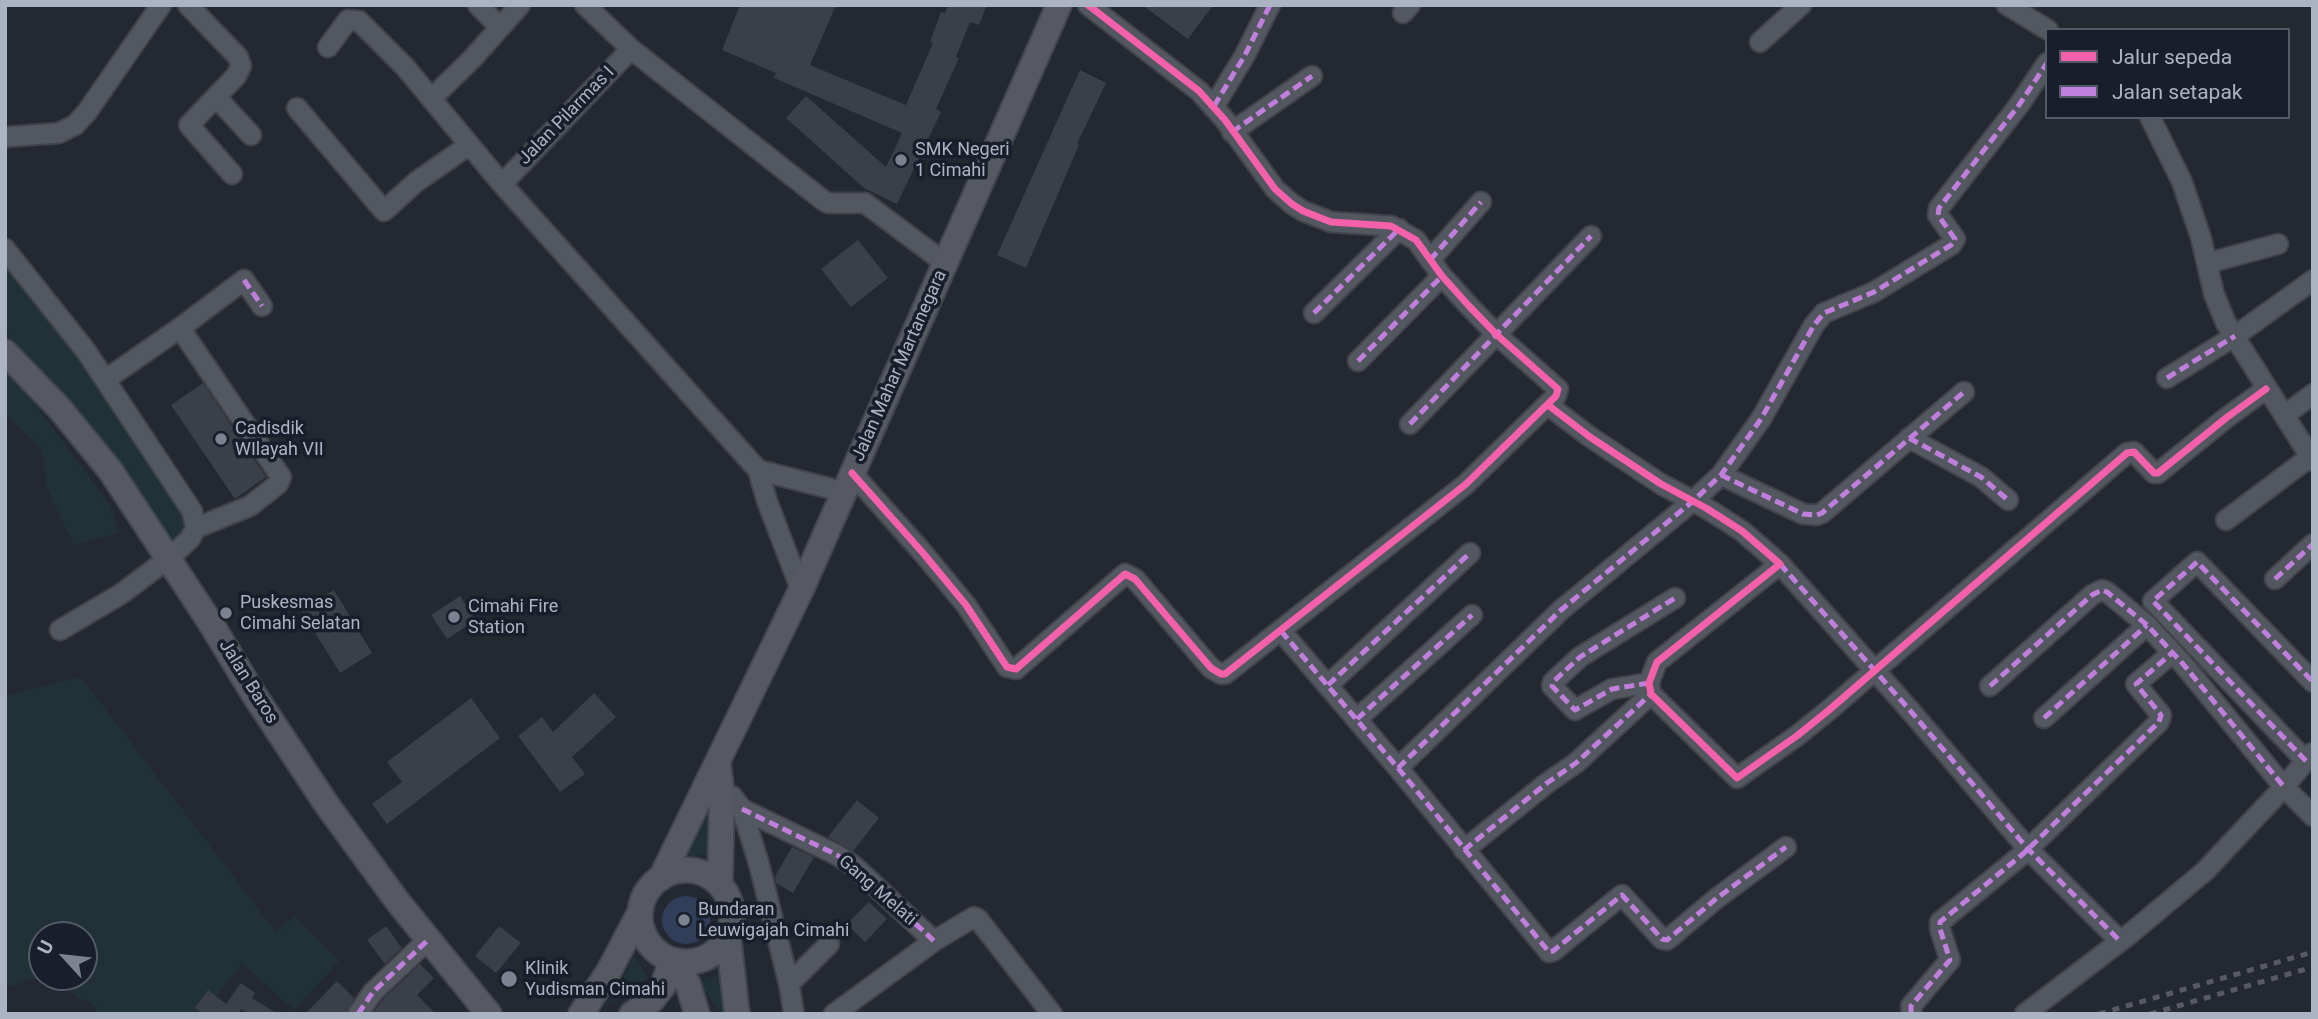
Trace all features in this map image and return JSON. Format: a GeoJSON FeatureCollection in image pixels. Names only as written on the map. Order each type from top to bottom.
{"type":"FeatureCollection","features":[{"type":"Feature","properties":{"kind":"main road","name":"Jalan Mahar Martanegara"},"geometry":{"type":"LineString","coordinates":[[661,878],[801,590],[1059,5]]}},
{"type":"Feature","properties":{"kind":"main road","name":"Jalan Baros"},"geometry":{"type":"LineString","coordinates":[[5,352],[60,409],[110,470],[327,805],[398,902],[489,1014]]}},
{"type":"Feature","properties":{"kind":"main road"},"geometry":{"type":"LineString","coordinates":[[718,762],[722,794],[720,885]]}},
{"type":"Feature","properties":{"kind":"main road"},"geometry":{"type":"LineString","coordinates":[[581,1014],[609,971],[651,887],[661,878],[676,871],[692,870],[707,875],[720,885],[731,908],[729,934],[737,1014]]}},
{"type":"Feature","properties":{"kind":"main road"},"geometry":{"type":"LineString","coordinates":[[640,912],[641,923],[650,945],[671,961],[688,984],[697,1014]]}},
{"type":"Feature","properties":{"kind":"main road"},"geometry":{"type":"LineString","coordinates":[[671,961],[687,963],[699,960],[717,950],[729,934]]}},
{"type":"Feature","properties":{"kind":"main road"},"geometry":{"type":"LineString","coordinates":[[632,1014],[652,1000],[663,986],[671,961]]}},
{"type":"Feature","properties":{"kind":"street"},"geometry":{"type":"LineString","coordinates":[[5,137],[59,133],[75,125],[87,112],[161,5]]}},
{"type":"Feature","properties":{"kind":"street"},"geometry":{"type":"LineString","coordinates":[[188,5],[238,57],[241,66],[236,76],[188,125],[232,174]]}},
{"type":"Feature","properties":{"kind":"street"},"geometry":{"type":"LineString","coordinates":[[478,5],[499,26]]}},
{"type":"Feature","properties":{"kind":"street"},"geometry":{"type":"LineString","coordinates":[[432,98],[473,58],[520,5]]}},
{"type":"Feature","properties":{"kind":"street"},"geometry":{"type":"LineString","coordinates":[[585,5],[631,49],[824,201],[867,204],[945,262]]}},
{"type":"Feature","properties":{"kind":"street"},"geometry":{"type":"LineString","coordinates":[[758,470],[848,483],[932,563],[966,605],[1003,663],[1012,668],[1016,669],[1125,574],[1135,579],[1211,668],[1221,674],[1228,673],[1466,484],[1556,396],[1558,388],[1497,335],[1436,268],[1416,240],[1391,226],[1331,222],[1303,211],[1275,189],[1214,106],[1199,91],[1088,5]]}},
{"type":"Feature","properties":{"kind":"street"},"geometry":{"type":"LineString","coordinates":[[1214,106],[1245,55],[1270,5]]}},
{"type":"Feature","properties":{"kind":"street"},"geometry":{"type":"LineString","coordinates":[[1760,42],[1801,5]]}},
{"type":"Feature","properties":{"kind":"street"},"geometry":{"type":"LineString","coordinates":[[2007,5],[2045,28]]}},
{"type":"Feature","properties":{"kind":"street"},"geometry":{"type":"LineString","coordinates":[[328,47],[348,20],[359,21],[405,66],[502,184],[758,470],[801,590]]}},
{"type":"Feature","properties":{"kind":"street","name":"Jalan Pilarmas I"},"geometry":{"type":"LineString","coordinates":[[502,184],[631,49]]}},
{"type":"Feature","properties":{"kind":"street"},"geometry":{"type":"LineString","coordinates":[[1398,768],[1561,610],[1721,475],[1760,419],[1819,316],[1874,292],[1953,243],[1955,239],[1938,215],[1939,208],[2019,105],[2045,66]]}},
{"type":"Feature","properties":{"kind":"street"},"geometry":{"type":"LineString","coordinates":[[1232,132],[1312,76]]}},
{"type":"Feature","properties":{"kind":"street"},"geometry":{"type":"LineString","coordinates":[[216,97],[251,135]]}},
{"type":"Feature","properties":{"kind":"street"},"geometry":{"type":"LineString","coordinates":[[297,108],[384,211],[416,182],[469,145]]}},
{"type":"Feature","properties":{"kind":"street"},"geometry":{"type":"LineString","coordinates":[[2151,119],[2182,182],[2208,263],[2214,294],[2266,389],[2311,459],[2226,520]]}},
{"type":"Feature","properties":{"kind":"street"},"geometry":{"type":"LineString","coordinates":[[1358,361],[1436,268],[1481,202]]}},
{"type":"Feature","properties":{"kind":"street"},"geometry":{"type":"LineString","coordinates":[[1314,313],[1399,229]]}},
{"type":"Feature","properties":{"kind":"street"},"geometry":{"type":"LineString","coordinates":[[1410,424],[1591,236]]}},
{"type":"Feature","properties":{"kind":"street"},"geometry":{"type":"LineString","coordinates":[[2208,263],[2278,244]]}},
{"type":"Feature","properties":{"kind":"street"},"geometry":{"type":"LineString","coordinates":[[5,249],[86,351],[192,511],[196,528]]}},
{"type":"Feature","properties":{"kind":"street"},"geometry":{"type":"LineString","coordinates":[[105,380],[244,280],[262,306]]}},
{"type":"Feature","properties":{"kind":"street"},"geometry":{"type":"LineString","coordinates":[[2167,378],[2235,336],[2313,280]]}},
{"type":"Feature","properties":{"kind":"street"},"geometry":{"type":"LineString","coordinates":[[60,630],[121,594],[169,558],[190,539],[196,528],[250,506],[278,484],[281,477],[180,328]]}},
{"type":"Feature","properties":{"kind":"street"},"geometry":{"type":"LineString","coordinates":[[1675,598],[1580,657],[1552,686],[1575,710],[1608,691],[1650,689],[1734,777],[1739,778],[1798,735],[2127,453],[2137,453],[2154,473],[2158,473],[2225,418],[2266,389]]}},
{"type":"Feature","properties":{"kind":"street"},"geometry":{"type":"LineString","coordinates":[[1721,475],[1803,514],[1817,515],[1964,392]]}},
{"type":"Feature","properties":{"kind":"street"},"geometry":{"type":"LineString","coordinates":[[2284,415],[2313,394]]}},
{"type":"Feature","properties":{"kind":"street"},"geometry":{"type":"LineString","coordinates":[[1548,405],[1613,452],[1742,531],[1780,564],[2028,849],[2120,942]]}},
{"type":"Feature","properties":{"kind":"street"},"geometry":{"type":"LineString","coordinates":[[1909,438],[1981,477],[2008,500]]}},
{"type":"Feature","properties":{"kind":"street"},"geometry":{"type":"LineString","coordinates":[[2275,579],[2313,544]]}},
{"type":"Feature","properties":{"kind":"street"},"geometry":{"type":"LineString","coordinates":[[1328,685],[1470,553]]}},
{"type":"Feature","properties":{"kind":"street"},"geometry":{"type":"LineString","coordinates":[[2025,1014],[2120,942],[2205,871],[2309,757],[2152,601],[2197,562],[2313,682]]}},
{"type":"Feature","properties":{"kind":"street"},"geometry":{"type":"LineString","coordinates":[[1464,850],[1576,763],[1650,689],[1657,662],[1780,564]]}},
{"type":"Feature","properties":{"kind":"street"},"geometry":{"type":"LineString","coordinates":[[1990,686],[2097,592],[2107,592],[2147,625],[2284,787],[2313,816]]}},
{"type":"Feature","properties":{"kind":"street"},"geometry":{"type":"LineString","coordinates":[[1357,719],[1472,615]]}},
{"type":"Feature","properties":{"kind":"street"},"geometry":{"type":"LineString","coordinates":[[2044,718],[2147,625]]}},
{"type":"Feature","properties":{"kind":"street"},"geometry":{"type":"LineString","coordinates":[[1281,631],[1548,951],[1551,952],[1622,895],[1662,939],[1667,940],[1717,898],[1786,847]]}},
{"type":"Feature","properties":{"kind":"street"},"geometry":{"type":"LineString","coordinates":[[1912,1014],[1911,1006],[1950,960],[1940,922],[2028,849],[2159,722],[2162,716],[2136,684],[2198,649]]}},
{"type":"Feature","properties":{"kind":"street","name":"Gang Melati"},"geometry":{"type":"LineString","coordinates":[[722,794],[732,796],[742,809],[854,866],[934,941]]}},
{"type":"Feature","properties":{"kind":"street"},"geometry":{"type":"LineString","coordinates":[[742,809],[759,864],[794,1014]]}},
{"type":"Feature","properties":{"kind":"street"},"geometry":{"type":"LineString","coordinates":[[834,1014],[969,918],[975,918],[1052,1014]]}},
{"type":"Feature","properties":{"kind":"street"},"geometry":{"type":"LineString","coordinates":[[358,1014],[373,992],[429,939]]}},
{"type":"Feature","properties":{"kind":"street"},"geometry":{"type":"LineString","coordinates":[[789,984],[829,944]]}},
{"type":"Feature","properties":{"kind":"shaded area"},"geometry":{"type":"Polygon","coordinates":[[[5,265],[57,322],[183,515],[184,530],[172,543],[80,416],[5,331],[5,265]]]}},
{"type":"Feature","properties":{"kind":"shaded area"},"geometry":{"type":"Polygon","coordinates":[[[5,371],[32,400],[106,500],[120,532],[74,545],[47,488],[42,449],[5,414],[5,371]]]}},
{"type":"Feature","properties":{"kind":"shaded area"},"geometry":{"type":"Polygon","coordinates":[[[81,677],[276,932],[295,915],[339,961],[294,1010],[242,963],[203,1014],[96,1014],[97,1008],[68,991],[98,991],[98,921],[28,921],[28,981],[5,988],[5,696],[81,677]]]}},
{"type":"Feature","properties":{"kind":"shaded area"},"geometry":{"type":"Polygon","coordinates":[[[706,809],[709,856],[678,859],[706,809]]]}},
{"type":"Feature","properties":{"kind":"shaded area"},"geometry":{"type":"Polygon","coordinates":[[[634,955],[648,978],[602,1009],[615,995],[634,955]]]}},
{"type":"Feature","properties":{"kind":"shaded area"},"geometry":{"type":"Polygon","coordinates":[[[723,968],[731,1014],[722,1014],[697,983],[716,976],[723,968]]]}},
{"type":"Feature","properties":{"kind":"water"},"geometry":{"type":"Polygon","coordinates":[[[686,896],[703,903],[710,920],[703,937],[686,944],[669,937],[662,920],[669,903],[686,896]]]}},
{"type":"Feature","properties":{"kind":"building"},"geometry":{"type":"Polygon","coordinates":[[[740,5],[836,5],[810,65],[906,105],[933,43],[930,42],[941,12],[945,13],[948,5],[987,5],[979,25],[970,22],[956,57],[959,58],[936,109],[941,112],[897,204],[864,188],[786,118],[806,96],[886,167],[902,133],[774,78],[776,73],[722,50],[740,5]]]}},
{"type":"Feature","properties":{"kind":"building"},"geometry":{"type":"Polygon","coordinates":[[[1142,5],[1213,5],[1188,39],[1142,5]]]}},
{"type":"Feature","properties":{"kind":"building"},"geometry":{"type":"Polygon","coordinates":[[[1080,70],[1106,83],[1077,144],[1079,145],[1026,268],[997,255],[1080,70]]]}},
{"type":"Feature","properties":{"kind":"building"},"geometry":{"type":"Polygon","coordinates":[[[858,240],[888,278],[851,307],[821,269],[858,240]]]}},
{"type":"Feature","properties":{"kind":"building","name":"Cadisdik WIlayah VII"},"geometry":{"type":"Polygon","coordinates":[[[203,383],[266,477],[235,499],[171,405],[203,383]]]}},
{"type":"Feature","properties":{"kind":"building"},"geometry":{"type":"Polygon","coordinates":[[[334,590],[372,653],[340,673],[301,610],[334,590]]]}},
{"type":"Feature","properties":{"kind":"building","name":"Cimahi Fire Station"},"geometry":{"type":"Polygon","coordinates":[[[460,596],[476,620],[447,639],[431,615],[460,596]]]}},
{"type":"Feature","properties":{"kind":"building"},"geometry":{"type":"Polygon","coordinates":[[[594,693],[616,717],[572,757],[585,774],[560,792],[518,736],[542,717],[553,732],[594,693]]]}},
{"type":"Feature","properties":{"kind":"building"},"geometry":{"type":"Polygon","coordinates":[[[471,698],[500,738],[387,824],[372,804],[402,782],[387,762],[471,698]]]}},
{"type":"Feature","properties":{"kind":"building"},"geometry":{"type":"Polygon","coordinates":[[[857,800],[879,818],[853,851],[828,837],[857,800]]]}},
{"type":"Feature","properties":{"kind":"building"},"geometry":{"type":"Polygon","coordinates":[[[792,847],[814,857],[793,893],[776,883],[775,876],[792,847]]]}},
{"type":"Feature","properties":{"kind":"building"},"geometry":{"type":"Polygon","coordinates":[[[869,902],[887,919],[865,942],[847,924],[869,902]]]}},
{"type":"Feature","properties":{"kind":"building"},"geometry":{"type":"Polygon","coordinates":[[[386,926],[402,948],[385,964],[367,940],[386,926]]]}},
{"type":"Feature","properties":{"kind":"building"},"geometry":{"type":"Polygon","coordinates":[[[499,926],[521,943],[496,973],[475,956],[499,926]]]}},
{"type":"Feature","properties":{"kind":"building"},"geometry":{"type":"Polygon","coordinates":[[[420,964],[434,978],[417,995],[436,1014],[373,1014],[382,1000],[420,964]]]}},
{"type":"Feature","properties":{"kind":"building"},"geometry":{"type":"Polygon","coordinates":[[[337,981],[354,998],[346,1014],[305,1014],[337,981]]]}},
{"type":"Feature","properties":{"kind":"building"},"geometry":{"type":"Polygon","coordinates":[[[241,983],[255,993],[252,998],[278,1014],[250,1014],[241,1009],[238,1014],[203,1014],[195,1008],[208,990],[226,1004],[241,983]]]}},
{"type":"Feature","properties":{"kind":"railway"},"geometry":{"type":"LineString","coordinates":[[2099,1014],[2313,952]]}},
{"type":"Feature","properties":{"kind":"railway"},"geometry":{"type":"LineString","coordinates":[[2150,1014],[2313,967]]}},
{"type":"Feature","properties":{"kind":"marked path"},"geometry":{"type":"LineString","coordinates":[[1214,106],[1245,55],[1270,5]]}},
{"type":"Feature","properties":{"kind":"marked path"},"geometry":{"type":"LineString","coordinates":[[1398,768],[1561,610],[1721,475],[1761,419],[1814,325],[1824,313],[1874,292],[1951,245],[1955,239],[1938,215],[1939,208],[2019,105],[2045,66]]}},
{"type":"Feature","properties":{"kind":"marked path"},"geometry":{"type":"LineString","coordinates":[[1232,132],[1312,76]]}},
{"type":"Feature","properties":{"kind":"marked path"},"geometry":{"type":"LineString","coordinates":[[1430,260],[1481,202]]}},
{"type":"Feature","properties":{"kind":"marked path"},"geometry":{"type":"LineString","coordinates":[[1314,313],[1399,229]]}},
{"type":"Feature","properties":{"kind":"marked path"},"geometry":{"type":"LineString","coordinates":[[1410,424],[1591,236]]}},
{"type":"Feature","properties":{"kind":"marked path"},"geometry":{"type":"LineString","coordinates":[[1358,361],[1442,276]]}},
{"type":"Feature","properties":{"kind":"marked path"},"geometry":{"type":"LineString","coordinates":[[244,280],[262,306]]}},
{"type":"Feature","properties":{"kind":"marked path"},"geometry":{"type":"LineString","coordinates":[[2167,378],[2235,336]]}},
{"type":"Feature","properties":{"kind":"marked path"},"geometry":{"type":"LineString","coordinates":[[1721,475],[1803,514],[1817,515],[1964,392]]}},
{"type":"Feature","properties":{"kind":"marked path"},"geometry":{"type":"LineString","coordinates":[[1909,438],[1981,477],[2008,500]]}},
{"type":"Feature","properties":{"kind":"marked path"},"geometry":{"type":"LineString","coordinates":[[2275,579],[2313,544]]}},
{"type":"Feature","properties":{"kind":"marked path"},"geometry":{"type":"LineString","coordinates":[[1328,685],[1470,553]]}},
{"type":"Feature","properties":{"kind":"marked path"},"geometry":{"type":"LineString","coordinates":[[2306,761],[2153,601],[2197,562],[2313,682]]}},
{"type":"Feature","properties":{"kind":"marked path"},"geometry":{"type":"LineString","coordinates":[[1780,564],[2028,849],[2120,941]]}},
{"type":"Feature","properties":{"kind":"marked path"},"geometry":{"type":"LineString","coordinates":[[1990,686],[2092,595],[2102,590],[2147,625],[2183,664],[2284,787]]}},
{"type":"Feature","properties":{"kind":"marked path"},"geometry":{"type":"LineString","coordinates":[[1649,683],[1612,689],[1575,710],[1552,686],[1580,657],[1675,598]]}},
{"type":"Feature","properties":{"kind":"marked path"},"geometry":{"type":"LineString","coordinates":[[1357,719],[1472,615]]}},
{"type":"Feature","properties":{"kind":"marked path"},"geometry":{"type":"LineString","coordinates":[[2044,718],[2147,625]]}},
{"type":"Feature","properties":{"kind":"marked path"},"geometry":{"type":"LineString","coordinates":[[1281,631],[1549,952],[1622,895],[1662,939],[1667,940],[1717,898],[1786,847]]}},
{"type":"Feature","properties":{"kind":"marked path"},"geometry":{"type":"LineString","coordinates":[[1911,1014],[1911,1006],[1950,960],[1940,922],[2023,854],[2159,722],[2161,715],[2136,684],[2172,653]]}},
{"type":"Feature","properties":{"kind":"marked path"},"geometry":{"type":"LineString","coordinates":[[1464,850],[1576,763],[1651,694]]}},
{"type":"Feature","properties":{"kind":"marked path"},"geometry":{"type":"LineString","coordinates":[[742,809],[854,866],[934,941]]}},
{"type":"Feature","properties":{"kind":"marked path"},"geometry":{"type":"LineString","coordinates":[[358,1014],[373,992],[429,939]]}},
{"type":"Feature","properties":{"kind":"cycle path"},"geometry":{"type":"LineString","coordinates":[[852,473],[966,605],[1007,667],[1016,669],[1125,574],[1135,579],[1211,668],[1225,674],[1466,484],[1556,396],[1558,389],[1497,335],[1469,306],[1442,276],[1416,240],[1391,226],[1331,222],[1292,204],[1275,189],[1225,120],[1199,91],[1088,5]]}},
{"type":"Feature","properties":{"kind":"cycle path"},"geometry":{"type":"LineString","coordinates":[[1548,405],[1590,437],[1661,484],[1742,531],[1780,564],[1657,662],[1649,683],[1651,694],[1737,778],[1829,710],[2127,453],[2134,452],[2154,473],[2158,473],[2266,389]]}},
{"type":"Feature","properties":{"kind":"place","name":"SMK Negeri 1 Cimahi"},"geometry":{"type":"Point","coordinates":[901,160]}},
{"type":"Feature","properties":{"kind":"place","name":"Cadisdik WIlayah VII"},"geometry":{"type":"Point","coordinates":[221,439]}},
{"type":"Feature","properties":{"kind":"place","name":"Puskesmas Cimahi Selatan"},"geometry":{"type":"Point","coordinates":[226,613]}},
{"type":"Feature","properties":{"kind":"place","name":"Cimahi Fire Station"},"geometry":{"type":"Point","coordinates":[454,617]}},
{"type":"Feature","properties":{"kind":"place","name":"Bundaran Leuwigajah Cimahi"},"geometry":{"type":"Point","coordinates":[684,920]}},
{"type":"Feature","properties":{"kind":"place","name":"Klinik Yudisman Cimahi"},"geometry":{"type":"Point","coordinates":[509,979]}}]}
